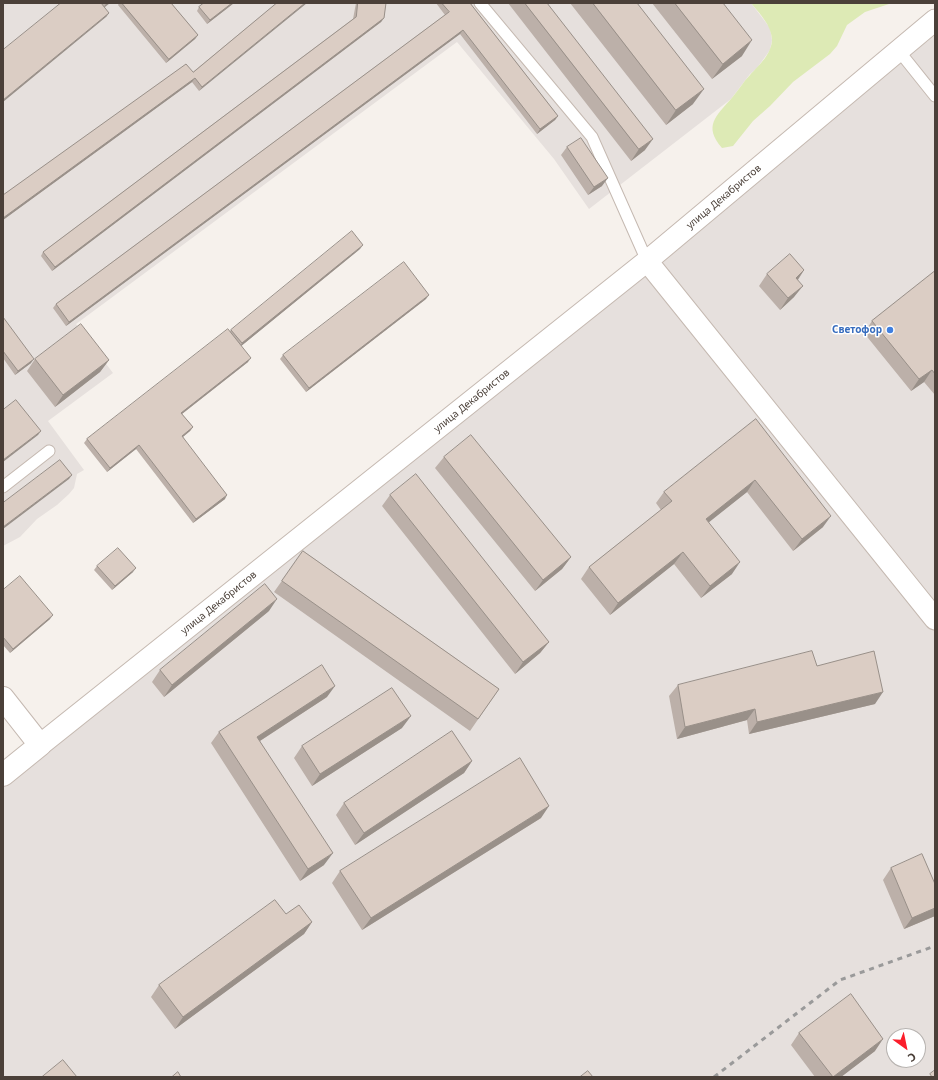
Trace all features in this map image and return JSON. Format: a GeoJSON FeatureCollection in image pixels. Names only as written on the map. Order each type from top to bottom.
{"type":"FeatureCollection","features":[{"type":"Feature","properties":{"kind":"street","name":"улица Декабристов"},"geometry":{"type":"LineString","coordinates":[[3,775],[648,261],[935,20]]}},
{"type":"Feature","properties":{"kind":"street"},"geometry":{"type":"LineString","coordinates":[[648,261],[935,619]]}},
{"type":"Feature","properties":{"kind":"street"},"geometry":{"type":"LineString","coordinates":[[3,698],[40,745]]}},
{"type":"Feature","properties":{"kind":"lane"},"geometry":{"type":"LineString","coordinates":[[480,3],[592,137],[648,261]]}},
{"type":"Feature","properties":{"kind":"lane"},"geometry":{"type":"LineString","coordinates":[[899,51],[935,96]]}},
{"type":"Feature","properties":{"kind":"lane"},"geometry":{"type":"LineString","coordinates":[[3,487],[49,451]]}},
{"type":"Feature","properties":{"kind":"shaded area"},"geometry":{"type":"Polygon","coordinates":[[[751,3],[770,28],[772,40],[770,50],[731,99],[589,209],[554,159],[457,42],[76,324],[113,373],[48,421],[84,470],[77,474],[74,488],[69,494],[57,505],[37,519],[20,537],[3,546],[3,4],[751,3]]]}},
{"type":"Feature","properties":{"kind":"shaded area"},"geometry":{"type":"Polygon","coordinates":[[[935,35],[935,1077],[3,1077],[3,781],[935,35]]]}},
{"type":"Feature","properties":{"kind":"green space"},"geometry":{"type":"Polygon","coordinates":[[[751,3],[892,3],[865,12],[847,25],[837,46],[830,54],[793,82],[753,121],[733,146],[722,148],[713,133],[714,122],[717,116],[770,50],[772,39],[770,29],[751,3]]]}},
{"type":"Feature","properties":{"kind":"building"},"geometry":{"type":"Polygon","coordinates":[[[61,3],[101,3],[109,13],[3,100],[3,50],[61,3]]]}},
{"type":"Feature","properties":{"kind":"building"},"geometry":{"type":"Polygon","coordinates":[[[122,3],[171,3],[198,35],[169,59],[122,3]]]}},
{"type":"Feature","properties":{"kind":"building"},"geometry":{"type":"Polygon","coordinates":[[[204,3],[232,3],[210,20],[199,7],[204,3]]]}},
{"type":"Feature","properties":{"kind":"building"},"geometry":{"type":"Polygon","coordinates":[[[277,3],[305,3],[202,87],[195,78],[3,218],[3,195],[186,64],[193,72],[277,3]]]}},
{"type":"Feature","properties":{"kind":"building"},"geometry":{"type":"Polygon","coordinates":[[[358,3],[386,3],[384,18],[55,267],[43,252],[356,17],[358,3]]]}},
{"type":"Feature","properties":{"kind":"building"},"geometry":{"type":"Polygon","coordinates":[[[442,3],[470,3],[558,116],[540,129],[463,30],[69,322],[56,304],[449,12],[442,3]]]}},
{"type":"Feature","properties":{"kind":"building"},"geometry":{"type":"Polygon","coordinates":[[[525,3],[547,3],[653,139],[639,149],[525,3]]]}},
{"type":"Feature","properties":{"kind":"building"},"geometry":{"type":"Polygon","coordinates":[[[593,3],[637,3],[704,89],[676,110],[593,3]]]}},
{"type":"Feature","properties":{"kind":"building"},"geometry":{"type":"Polygon","coordinates":[[[675,3],[723,3],[752,40],[723,64],[675,3]]]}},
{"type":"Feature","properties":{"kind":"building"},"geometry":{"type":"Polygon","coordinates":[[[581,138],[608,178],[594,187],[567,147],[581,138]]]}},
{"type":"Feature","properties":{"kind":"building"},"geometry":{"type":"Polygon","coordinates":[[[352,231],[363,245],[242,343],[231,330],[352,231]]]}},
{"type":"Feature","properties":{"kind":"building"},"geometry":{"type":"Polygon","coordinates":[[[790,254],[804,270],[796,278],[803,286],[788,298],[767,274],[790,254]]]}},
{"type":"Feature","properties":{"kind":"building"},"geometry":{"type":"Polygon","coordinates":[[[404,262],[429,295],[309,388],[283,355],[404,262]]]}},
{"type":"Feature","properties":{"kind":"building"},"geometry":{"type":"Polygon","coordinates":[[[935,271],[935,374],[932,370],[919,379],[872,321],[935,271]]]}},
{"type":"Feature","properties":{"kind":"building"},"geometry":{"type":"Polygon","coordinates":[[[3,317],[34,359],[18,371],[3,351],[3,317]]]}},
{"type":"Feature","properties":{"kind":"building"},"geometry":{"type":"Polygon","coordinates":[[[81,324],[109,360],[63,395],[35,359],[81,324]]]}},
{"type":"Feature","properties":{"kind":"building"},"geometry":{"type":"Polygon","coordinates":[[[228,329],[251,358],[181,413],[193,427],[182,436],[227,495],[196,519],[139,445],[110,468],[87,439],[228,329]]]}},
{"type":"Feature","properties":{"kind":"building"},"geometry":{"type":"Polygon","coordinates":[[[16,400],[41,431],[3,460],[3,410],[16,400]]]}},
{"type":"Feature","properties":{"kind":"building"},"geometry":{"type":"Polygon","coordinates":[[[756,419],[831,516],[802,539],[755,480],[706,519],[740,562],[710,586],[683,552],[618,603],[589,567],[672,501],[664,492],[756,419]]]}},
{"type":"Feature","properties":{"kind":"building"},"geometry":{"type":"Polygon","coordinates":[[[471,435],[571,557],[543,580],[444,457],[471,435]]]}},
{"type":"Feature","properties":{"kind":"building"},"geometry":{"type":"Polygon","coordinates":[[[60,460],[72,475],[3,527],[3,503],[60,460]]]}},
{"type":"Feature","properties":{"kind":"building"},"geometry":{"type":"Polygon","coordinates":[[[416,474],[549,642],[523,662],[390,495],[416,474]]]}},
{"type":"Feature","properties":{"kind":"building"},"geometry":{"type":"Polygon","coordinates":[[[118,548],[136,568],[115,586],[97,566],[118,548]]]}},
{"type":"Feature","properties":{"kind":"building"},"geometry":{"type":"Polygon","coordinates":[[[303,551],[499,689],[478,719],[282,581],[303,551]]]}},
{"type":"Feature","properties":{"kind":"building"},"geometry":{"type":"Polygon","coordinates":[[[20,576],[53,615],[13,649],[3,637],[3,590],[20,576]]]}},
{"type":"Feature","properties":{"kind":"building"},"geometry":{"type":"Polygon","coordinates":[[[265,584],[277,599],[172,685],[160,670],[265,584]]]}},
{"type":"Feature","properties":{"kind":"building"},"geometry":{"type":"Polygon","coordinates":[[[812,651],[817,666],[874,651],[883,692],[757,722],[755,709],[685,727],[678,685],[812,651]]]}},
{"type":"Feature","properties":{"kind":"building"},"geometry":{"type":"Polygon","coordinates":[[[322,665],[335,686],[257,737],[333,853],[308,869],[219,732],[322,665]]]}},
{"type":"Feature","properties":{"kind":"building"},"geometry":{"type":"Polygon","coordinates":[[[392,688],[411,716],[320,774],[302,746],[392,688]]]}},
{"type":"Feature","properties":{"kind":"building"},"geometry":{"type":"Polygon","coordinates":[[[452,731],[472,761],[364,833],[344,803],[452,731]]]}},
{"type":"Feature","properties":{"kind":"building"},"geometry":{"type":"Polygon","coordinates":[[[520,758],[549,806],[371,918],[340,871],[520,758]]]}},
{"type":"Feature","properties":{"kind":"building"},"geometry":{"type":"Polygon","coordinates":[[[922,854],[935,884],[935,908],[912,918],[891,868],[922,854]]]}},
{"type":"Feature","properties":{"kind":"building"},"geometry":{"type":"Polygon","coordinates":[[[275,900],[286,914],[299,905],[312,922],[183,1017],[159,985],[275,900]]]}},
{"type":"Feature","properties":{"kind":"building"},"geometry":{"type":"Polygon","coordinates":[[[851,994],[883,1039],[833,1077],[799,1033],[851,994]]]}},
{"type":"Feature","properties":{"kind":"building"},"geometry":{"type":"Polygon","coordinates":[[[63,1060],[77,1077],[42,1077],[63,1060]]]}},
{"type":"Feature","properties":{"kind":"building"},"geometry":{"type":"Polygon","coordinates":[[[935,1070],[935,1077],[932,1077],[930,1074],[935,1070]]]}},
{"type":"Feature","properties":{"kind":"building"},"geometry":{"type":"Polygon","coordinates":[[[588,1071],[593,1077],[580,1077],[588,1071]]]}},
{"type":"Feature","properties":{"kind":"building"},"geometry":{"type":"Polygon","coordinates":[[[178,1072],[181,1077],[172,1077],[178,1072]]]}},
{"type":"Feature","properties":{"kind":"railway"},"geometry":{"type":"LineString","coordinates":[[714,1077],[840,980],[935,946]]}},
{"type":"Feature","properties":{"kind":"place","name":"Светофор"},"geometry":{"type":"Point","coordinates":[890,330]}}]}
